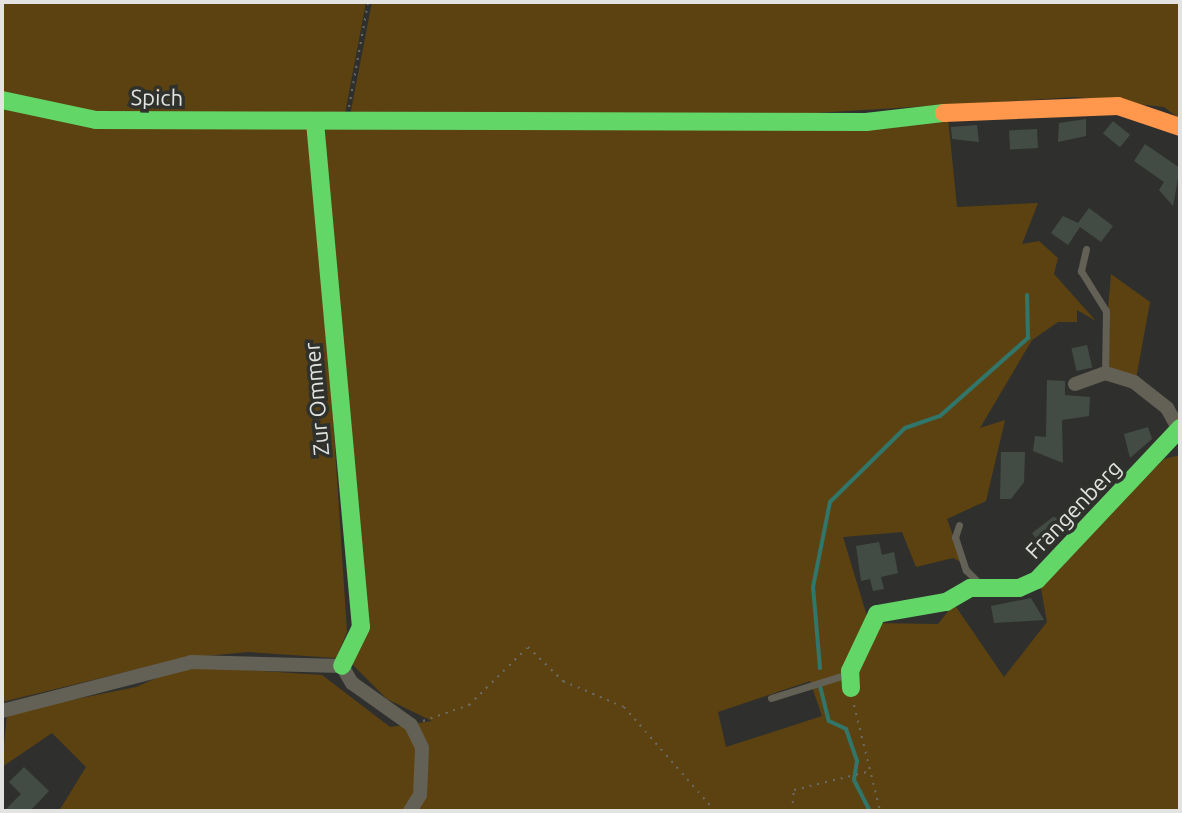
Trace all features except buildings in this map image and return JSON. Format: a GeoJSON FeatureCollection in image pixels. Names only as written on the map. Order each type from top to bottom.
{"type":"FeatureCollection","features":[{"type":"Feature","properties":{"kind":"street","name":"Spich"},"geometry":{"type":"LineString","coordinates":[[2,100],[96,120],[315,122],[866,122],[991,107],[1118,106],[1180,127]]}},
{"type":"Feature","properties":{"kind":"street","name":"Zur Ommer"},"geometry":{"type":"LineString","coordinates":[[315,122],[361,627],[342,666]]}},
{"type":"Feature","properties":{"kind":"street"},"geometry":{"type":"LineString","coordinates":[[1075,384],[1105,373]]}},
{"type":"Feature","properties":{"kind":"street","name":"Frangenberg"},"geometry":{"type":"LineString","coordinates":[[851,681],[877,614],[984,588],[1037,580],[1180,430],[1167,408],[1134,382],[1105,373]]}},
{"type":"Feature","properties":{"kind":"street"},"geometry":{"type":"LineString","coordinates":[[2,711],[191,662],[342,666],[352,683],[411,725],[424,769],[410,811]]}},
{"type":"Feature","properties":{"kind":"lane"},"geometry":{"type":"LineString","coordinates":[[1086,249],[1081,271],[1106,311],[1105,373]]}},
{"type":"Feature","properties":{"kind":"lane"},"geometry":{"type":"LineString","coordinates":[[959,525],[955,537],[966,570],[984,588]]}},
{"type":"Feature","properties":{"kind":"lane"},"geometry":{"type":"LineString","coordinates":[[771,698],[851,681]]}},
{"type":"Feature","properties":{"kind":"path"},"geometry":{"type":"LineString","coordinates":[[346,120],[368,2]]}},
{"type":"Feature","properties":{"kind":"path"},"geometry":{"type":"LineString","coordinates":[[411,725],[469,705],[510,659],[528,647],[563,681],[624,707],[715,811]]}},
{"type":"Feature","properties":{"kind":"path"},"geometry":{"type":"LineString","coordinates":[[851,681],[880,811]]}},
{"type":"Feature","properties":{"kind":"path"},"geometry":{"type":"LineString","coordinates":[[792,811],[794,790],[869,772]]}},
{"type":"Feature","properties":{"kind":"shaded area"},"geometry":{"type":"Polygon","coordinates":[[[2,2],[366,2],[344,119],[117,116],[2,93],[2,2]]]}},
{"type":"Feature","properties":{"kind":"shaded area"},"geometry":{"type":"Polygon","coordinates":[[[372,2],[1180,2],[1180,119],[1164,107],[1076,97],[719,119],[349,121],[372,2]]]}},
{"type":"Feature","properties":{"kind":"shaded area"},"geometry":{"type":"Polygon","coordinates":[[[2,105],[314,126],[347,632],[336,658],[248,652],[183,658],[2,702],[2,105]]]}},
{"type":"Feature","properties":{"kind":"shaded area"},"geometry":{"type":"Polygon","coordinates":[[[948,118],[957,207],[1038,203],[1022,244],[1039,241],[1058,258],[1054,274],[1096,321],[1077,310],[1077,322],[1058,322],[1032,340],[980,428],[1005,420],[986,501],[947,519],[963,563],[953,558],[916,567],[902,532],[843,537],[869,623],[938,624],[954,604],[1004,677],[1047,622],[1040,583],[1164,459],[1180,455],[1180,811],[59,811],[86,767],[52,733],[2,767],[7,713],[136,687],[184,666],[322,675],[390,727],[432,721],[387,699],[351,663],[359,643],[324,126],[948,118]],[[810,681],[718,712],[726,747],[822,716],[810,681]]]}},
{"type":"Feature","properties":{"kind":"shaded area"},"geometry":{"type":"Polygon","coordinates":[[[1111,274],[1150,302],[1136,379],[1103,370],[1111,274]]]}},
{"type":"Feature","properties":{"kind":"waterway"},"geometry":{"type":"LineString","coordinates":[[820,668],[813,587],[830,502],[905,428],[940,416],[1028,338],[1027,295]]}},
{"type":"Feature","properties":{"kind":"waterway"},"geometry":{"type":"LineString","coordinates":[[820,686],[829,721],[846,729],[857,761],[854,780],[870,811]]}},
{"type":"Feature","properties":{"kind":"traffic: fast"},"geometry":{"type":"LineString","coordinates":[[2,100],[96,120],[866,122],[944,113]]}},
{"type":"Feature","properties":{"kind":"traffic: fast"},"geometry":{"type":"LineString","coordinates":[[315,122],[361,627],[342,666]]}},
{"type":"Feature","properties":{"kind":"traffic: fast"},"geometry":{"type":"LineString","coordinates":[[851,688],[850,671],[877,614],[946,602],[970,588],[1019,588],[1037,580],[1180,428]]}},
{"type":"Feature","properties":{"kind":"traffic: slow"},"geometry":{"type":"LineString","coordinates":[[944,113],[1118,106],[1180,127]]}}]}
